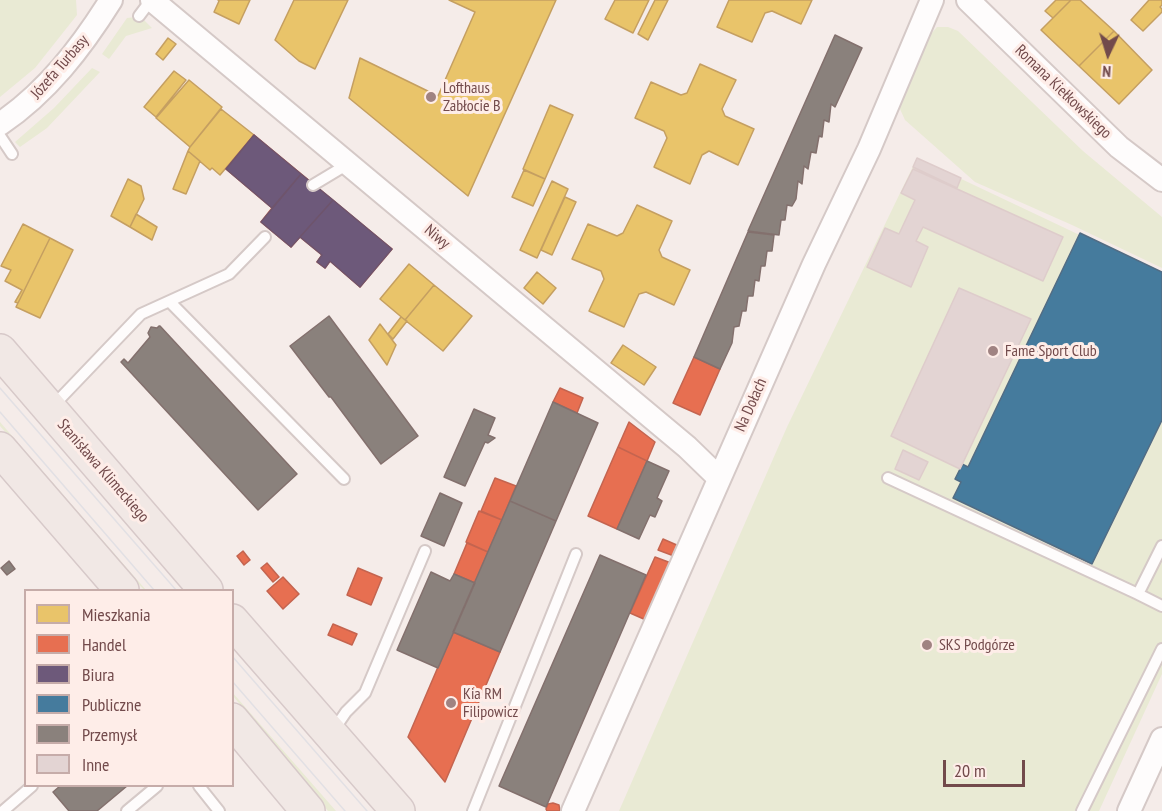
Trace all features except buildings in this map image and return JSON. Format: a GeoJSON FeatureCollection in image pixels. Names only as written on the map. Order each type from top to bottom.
{"type":"FeatureCollection","features":[{"type":"Feature","properties":{"kind":"main road","name":"Stanisława Klimeckiego"},"geometry":{"type":"LineString","coordinates":[[0,351],[204,589]]}},
{"type":"Feature","properties":{"kind":"main road"},"geometry":{"type":"LineString","coordinates":[[0,449],[120,589]]}},
{"type":"Feature","properties":{"kind":"main road"},"geometry":{"type":"LineString","coordinates":[[234,623],[398,811]]}},
{"type":"Feature","properties":{"kind":"main road"},"geometry":{"type":"LineString","coordinates":[[234,726],[308,811]]}},
{"type":"Feature","properties":{"kind":"street","name":"Józefa Turbasy"},"geometry":{"type":"LineString","coordinates":[[0,124],[19,111],[57,75],[92,31],[111,0]]}},
{"type":"Feature","properties":{"kind":"street","name":"Na Dołach"},"geometry":{"type":"LineString","coordinates":[[573,811],[814,264],[869,149],[932,0]]}},
{"type":"Feature","properties":{"kind":"street","name":"Romana Kiełkowskiego"},"geometry":{"type":"LineString","coordinates":[[968,0],[1119,147],[1162,180]]}},
{"type":"Feature","properties":{"kind":"street","name":"Niwy"},"geometry":{"type":"LineString","coordinates":[[147,5],[348,164],[687,447],[719,478]]}},
{"type":"Feature","properties":{"kind":"street"},"geometry":{"type":"LineString","coordinates":[[1129,811],[1162,739]]}},
{"type":"Feature","properties":{"kind":"lane"},"geometry":{"type":"LineString","coordinates":[[0,136],[12,154]]}},
{"type":"Feature","properties":{"kind":"lane"},"geometry":{"type":"LineString","coordinates":[[313,185],[348,164]]}},
{"type":"Feature","properties":{"kind":"lane"},"geometry":{"type":"LineString","coordinates":[[50,409],[141,314],[229,274],[265,237]]}},
{"type":"Feature","properties":{"kind":"lane"},"geometry":{"type":"LineString","coordinates":[[170,302],[344,479]]}},
{"type":"Feature","properties":{"kind":"lane"},"geometry":{"type":"LineString","coordinates":[[888,478],[1162,606]]}},
{"type":"Feature","properties":{"kind":"lane"},"geometry":{"type":"LineString","coordinates":[[1138,594],[1162,546]]}},
{"type":"Feature","properties":{"kind":"lane"},"geometry":{"type":"LineString","coordinates":[[331,734],[346,712],[365,693],[425,551]]}},
{"type":"Feature","properties":{"kind":"lane"},"geometry":{"type":"LineString","coordinates":[[473,811],[576,554]]}},
{"type":"Feature","properties":{"kind":"lane"},"geometry":{"type":"LineString","coordinates":[[1082,811],[1162,649]]}},
{"type":"Feature","properties":{"kind":"lane"},"geometry":{"type":"LineString","coordinates":[[3,811],[31,787]]}},
{"type":"Feature","properties":{"kind":"lane"},"geometry":{"type":"LineString","coordinates":[[127,811],[156,787]]}},
{"type":"Feature","properties":{"kind":"lane"},"geometry":{"type":"LineString","coordinates":[[200,787],[219,811]]}},
{"type":"Feature","properties":{"kind":"green space"},"geometry":{"type":"Polygon","coordinates":[[[0,0],[76,0],[77,15],[35,68],[0,97],[0,0]]]}},
{"type":"Feature","properties":{"kind":"green space"},"geometry":{"type":"Polygon","coordinates":[[[127,18],[143,19],[152,28],[126,36],[109,59],[102,54],[127,18]]]}},
{"type":"Feature","properties":{"kind":"green space"},"geometry":{"type":"Polygon","coordinates":[[[937,27],[948,27],[958,31],[1083,151],[1162,217],[1162,268],[975,182],[905,120],[900,109],[901,97],[930,35],[937,27]]]}},
{"type":"Feature","properties":{"kind":"green space"},"geometry":{"type":"Polygon","coordinates":[[[92,68],[100,72],[47,128],[20,147],[15,142],[54,108],[92,68]]]}},
{"type":"Feature","properties":{"kind":"green space"},"geometry":{"type":"Polygon","coordinates":[[[917,158],[1162,274],[1162,674],[1099,811],[619,811],[787,427],[917,158]]]}},
{"type":"Feature","properties":{"kind":"green space"},"geometry":{"type":"Polygon","coordinates":[[[0,376],[122,516],[121,517],[0,378],[0,376]]]}},
{"type":"Feature","properties":{"kind":"green space"},"geometry":{"type":"Polygon","coordinates":[[[0,422],[145,589],[143,589],[0,426],[0,422]]]}},
{"type":"Feature","properties":{"kind":"green space"},"geometry":{"type":"Polygon","coordinates":[[[234,694],[336,811],[328,811],[234,697],[234,694]]]}},
{"type":"Feature","properties":{"kind":"tram line"},"geometry":{"type":"LineString","coordinates":[[0,388],[175,589]]}},
{"type":"Feature","properties":{"kind":"tram line"},"geometry":{"type":"LineString","coordinates":[[0,412],[153,589]]}},
{"type":"Feature","properties":{"kind":"tram line"},"geometry":{"type":"LineString","coordinates":[[234,658],[367,811]]}},
{"type":"Feature","properties":{"kind":"tram line"},"geometry":{"type":"LineString","coordinates":[[234,683],[345,811]]}},
{"type":"Feature","properties":{"kind":"place","name":"Lofthaus Zabłocie B"},"geometry":{"type":"Point","coordinates":[431,97]}},
{"type":"Feature","properties":{"kind":"place","name":"Fame Sport Club"},"geometry":{"type":"Point","coordinates":[993,351]}},
{"type":"Feature","properties":{"kind":"place","name":"SKS Podgórze"},"geometry":{"type":"Point","coordinates":[927,645]}},
{"type":"Feature","properties":{"kind":"place","name":"Kia RM Filipowicz"},"geometry":{"type":"Point","coordinates":[451,703]}}]}
